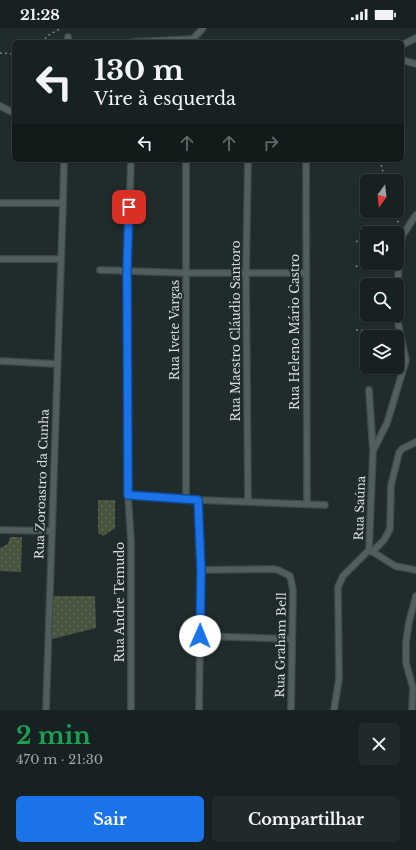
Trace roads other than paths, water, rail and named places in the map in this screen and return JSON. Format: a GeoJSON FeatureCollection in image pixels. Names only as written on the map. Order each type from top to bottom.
{"type":"FeatureCollection","features":[{"type":"Feature","properties":{"kind":"street"},"geometry":{"type":"LineString","coordinates":[[192,40],[203,28]]}},
{"type":"Feature","properties":{"kind":"street"},"geometry":{"type":"LineString","coordinates":[[404,44],[416,38]]}},
{"type":"Feature","properties":{"kind":"street"},"geometry":{"type":"LineString","coordinates":[[404,61],[416,64]]}},
{"type":"Feature","properties":{"kind":"street"},"geometry":{"type":"LineString","coordinates":[[0,106],[12,112]]}},
{"type":"Feature","properties":{"kind":"street","name":"Rua Zoroastro da Cunha"},"geometry":{"type":"LineString","coordinates":[[46,710],[64,162]]}},
{"type":"Feature","properties":{"kind":"street","name":"Rua Andre Temudo"},"geometry":{"type":"LineString","coordinates":[[131,162],[127,270],[128,495],[132,541],[131,710]]}},
{"type":"Feature","properties":{"kind":"street","name":"Rua Ivete Vargas"},"geometry":{"type":"LineString","coordinates":[[186,162],[186,499]]}},
{"type":"Feature","properties":{"kind":"street","name":"Rua Maestro Cláudio Santoro"},"geometry":{"type":"LineString","coordinates":[[248,162],[246,273],[248,502]]}},
{"type":"Feature","properties":{"kind":"street","name":"Rua Heleno Mário Castro"},"geometry":{"type":"LineString","coordinates":[[306,162],[307,503]]}},
{"type":"Feature","properties":{"kind":"street"},"geometry":{"type":"LineString","coordinates":[[0,203],[63,203]]}},
{"type":"Feature","properties":{"kind":"street"},"geometry":{"type":"LineString","coordinates":[[373,451],[387,423],[406,360],[400,334],[397,299],[400,249],[402,236],[416,215]]}},
{"type":"Feature","properties":{"kind":"street"},"geometry":{"type":"LineString","coordinates":[[0,258],[61,259]]}},
{"type":"Feature","properties":{"kind":"street"},"geometry":{"type":"LineString","coordinates":[[100,270],[186,273],[306,273]]}},
{"type":"Feature","properties":{"kind":"street"},"geometry":{"type":"LineString","coordinates":[[0,361],[57,364]]}},
{"type":"Feature","properties":{"kind":"street","name":"Rua Saúna"},"geometry":{"type":"LineString","coordinates":[[334,710],[339,679],[338,587],[343,576],[371,551],[373,451],[369,390]]}},
{"type":"Feature","properties":{"kind":"street"},"geometry":{"type":"LineString","coordinates":[[416,442],[402,449],[399,453],[391,485],[390,528],[384,540],[371,551],[395,566],[416,570]]}},
{"type":"Feature","properties":{"kind":"street"},"geometry":{"type":"LineString","coordinates":[[128,495],[198,500],[325,504]]}},
{"type":"Feature","properties":{"kind":"street"},"geometry":{"type":"LineString","coordinates":[[198,500],[201,570],[199,710]]}},
{"type":"Feature","properties":{"kind":"street"},"geometry":{"type":"LineString","coordinates":[[0,530],[52,531]]}},
{"type":"Feature","properties":{"kind":"street","name":"Rua Graham Bell"},"geometry":{"type":"LineString","coordinates":[[201,570],[264,569],[278,570],[290,576],[293,590],[291,710]]}},
{"type":"Feature","properties":{"kind":"street"},"geometry":{"type":"LineString","coordinates":[[412,710],[413,688],[406,663],[406,642],[409,622],[416,596]]}},
{"type":"Feature","properties":{"kind":"street"},"geometry":{"type":"LineString","coordinates":[[200,636],[292,639]]}}]}
